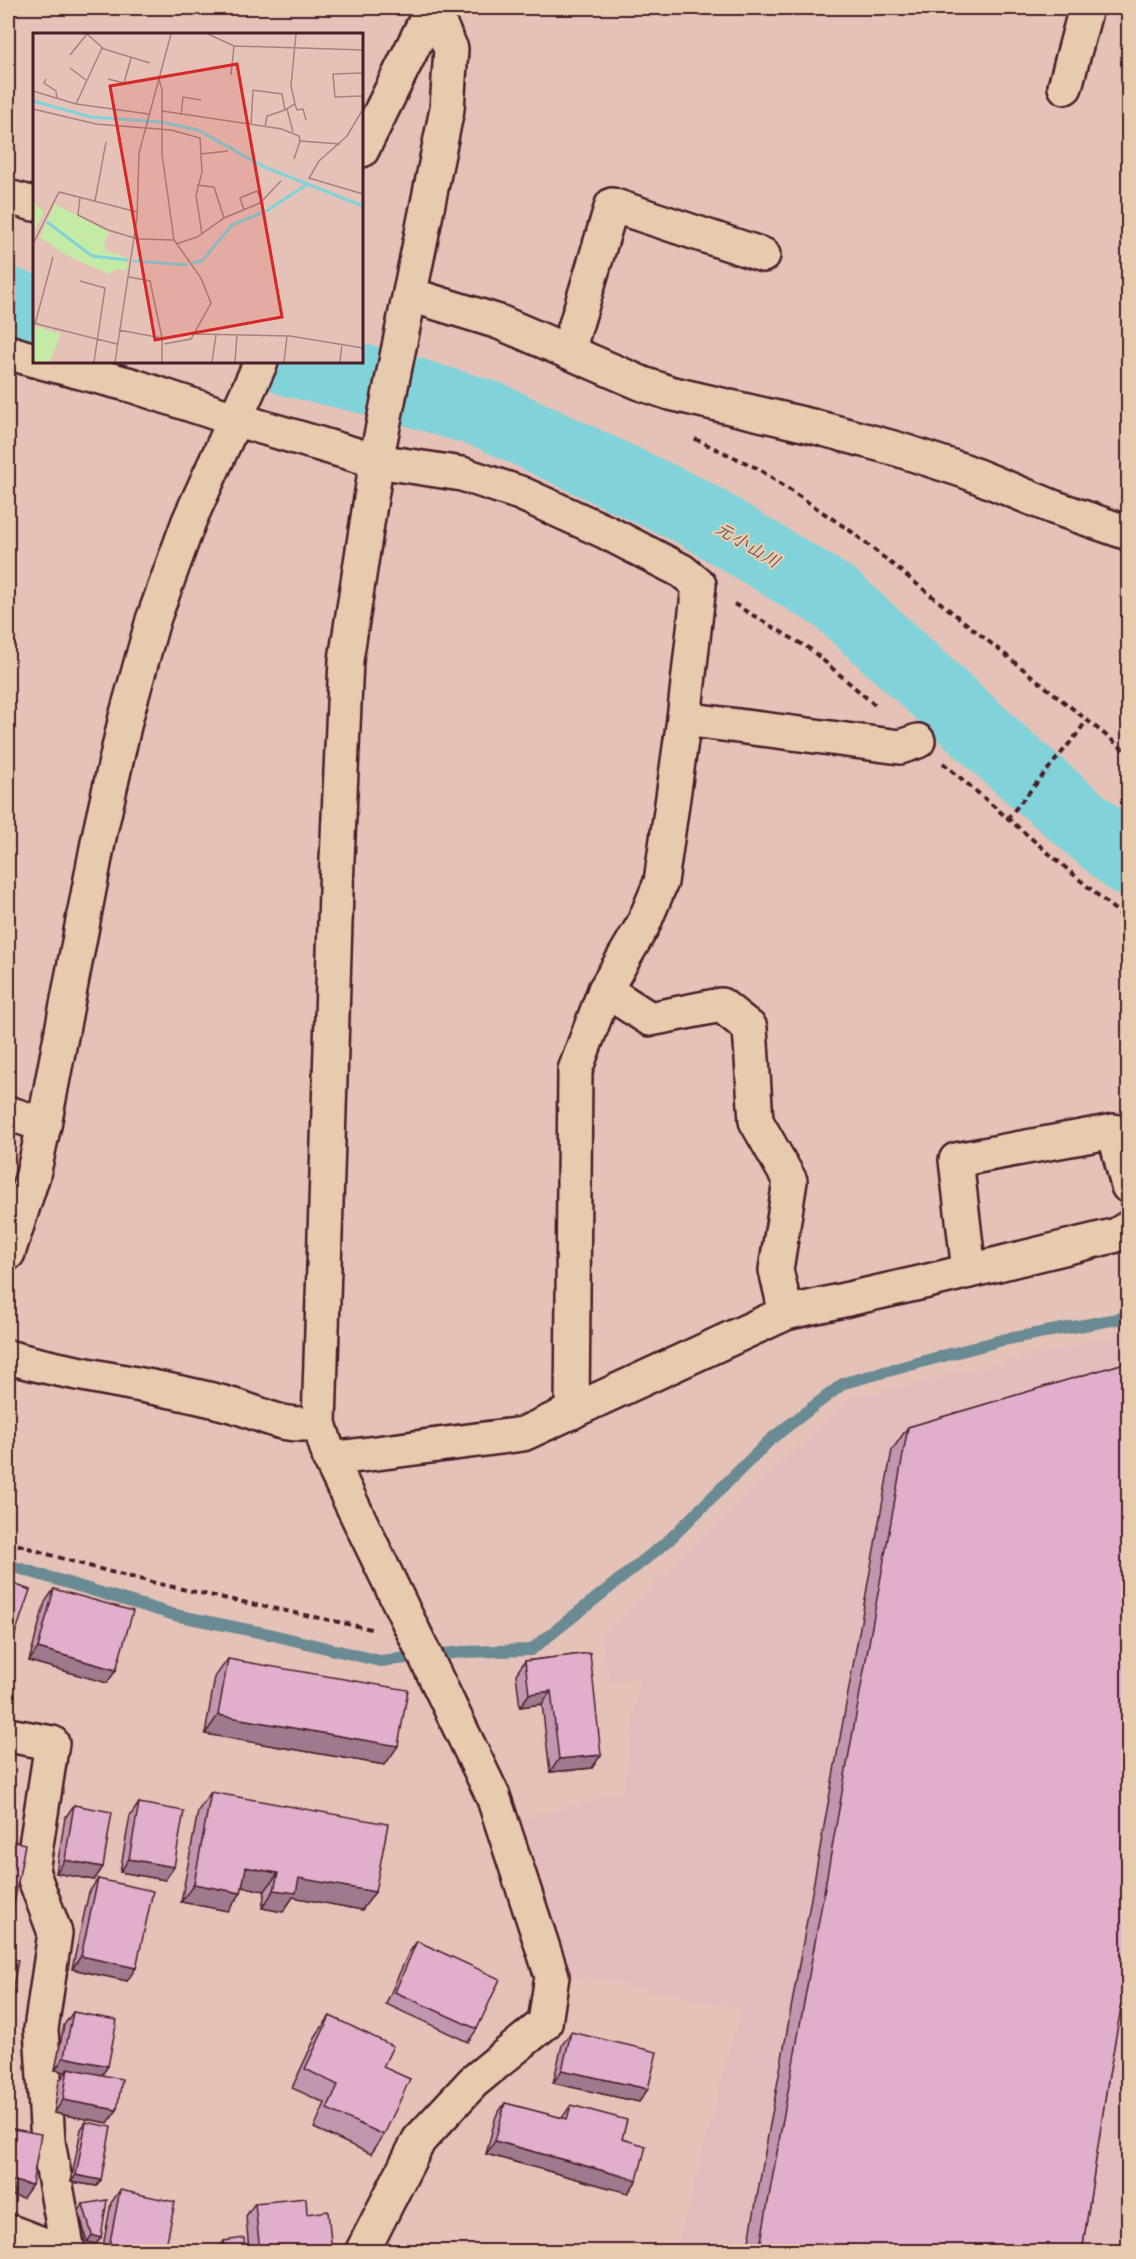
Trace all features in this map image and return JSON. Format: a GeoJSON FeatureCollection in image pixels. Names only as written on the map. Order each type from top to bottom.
{"type":"FeatureCollection","features":[{"type":"Feature","properties":{"kind":"street"},"geometry":{"type":"LineString","coordinates":[[363,148],[432,8]]}},
{"type":"Feature","properties":{"kind":"street"},"geometry":{"type":"LineString","coordinates":[[362,2252],[419,2140],[473,2082],[545,2024],[552,1976],[493,1796],[330,1459],[319,1423],[346,660],[378,453],[447,109],[451,50],[432,8]]}},
{"type":"Feature","properties":{"kind":"street"},"geometry":{"type":"LineString","coordinates":[[1065,87],[1086,8]]}},
{"type":"Feature","properties":{"kind":"street"},"geometry":{"type":"LineString","coordinates":[[8,197],[33,204]]}},
{"type":"Feature","properties":{"kind":"street"},"geometry":{"type":"LineString","coordinates":[[568,351],[612,205],[764,255]]}},
{"type":"Feature","properties":{"kind":"street"},"geometry":{"type":"LineString","coordinates":[[411,295],[499,322],[652,387],[897,449],[965,471],[1053,507],[1128,533]]}},
{"type":"Feature","properties":{"kind":"street"},"geometry":{"type":"LineString","coordinates":[[8,352],[33,360]]}},
{"type":"Feature","properties":{"kind":"street"},"geometry":{"type":"LineString","coordinates":[[46,363],[462,474],[519,493],[606,532],[682,571],[699,585],[684,719],[661,882],[643,925],[605,990],[575,1070],[572,1412]]}},
{"type":"Feature","properties":{"kind":"street"},"geometry":{"type":"LineString","coordinates":[[8,1252],[33,1175],[100,832],[126,717],[161,598],[189,521],[236,412],[260,363]]}},
{"type":"Feature","properties":{"kind":"street"},"geometry":{"type":"LineString","coordinates":[[684,719],[900,747],[918,741]]}},
{"type":"Feature","properties":{"kind":"street"},"geometry":{"type":"LineString","coordinates":[[605,990],[650,1018],[721,1005],[750,1028],[756,1121],[790,1181],[776,1270],[786,1313]]}},
{"type":"Feature","properties":{"kind":"street"},"geometry":{"type":"LineString","coordinates":[[8,1113],[44,1125]]}},
{"type":"Feature","properties":{"kind":"street"},"geometry":{"type":"LineString","coordinates":[[969,1271],[956,1160],[1114,1131],[1128,1186]]}},
{"type":"Feature","properties":{"kind":"street"},"geometry":{"type":"LineString","coordinates":[[330,1459],[523,1434],[786,1313],[1117,1235],[1128,1228]]}},
{"type":"Feature","properties":{"kind":"street"},"geometry":{"type":"LineString","coordinates":[[8,1357],[231,1405],[279,1422],[301,1425],[319,1423]]}},
{"type":"Feature","properties":{"kind":"street"},"geometry":{"type":"LineString","coordinates":[[8,1736],[52,1743],[32,1871],[55,1933],[41,2029],[48,2142],[68,2252]]}},
{"type":"Feature","properties":{"kind":"street"},"geometry":{"type":"LineString","coordinates":[[8,2231],[63,2252]]}},
{"type":"Feature","properties":{"kind":"path"},"geometry":{"type":"LineString","coordinates":[[687,435],[757,468],[852,532],[1128,753]]}},
{"type":"Feature","properties":{"kind":"path"},"geometry":{"type":"LineString","coordinates":[[1007,819],[1086,721]]}},
{"type":"Feature","properties":{"kind":"path"},"geometry":{"type":"LineString","coordinates":[[8,1541],[43,1553],[126,1575],[396,1634],[413,1633]]}},
{"type":"Feature","properties":{"kind":"shaded area"},"geometry":{"type":"Polygon","coordinates":[[[1128,1333],[1128,2251],[676,2251],[741,2009],[560,1972],[515,1820],[623,1793],[640,1677],[610,1681],[601,1635],[849,1399],[1128,1333]]]}},
{"type":"Feature","properties":{"kind":"building"},"geometry":{"type":"Polygon","coordinates":[[[1128,1362],[1128,1981],[1126,1980],[1107,2086],[1082,2252],[759,2252],[908,1427],[1128,1362]]]}},
{"type":"Feature","properties":{"kind":"building"},"geometry":{"type":"Polygon","coordinates":[[[8,1582],[30,1590],[8,1655],[8,1582]]]}},
{"type":"Feature","properties":{"kind":"building"},"geometry":{"type":"Polygon","coordinates":[[[54,1589],[133,1611],[116,1670],[38,1648],[54,1589]]]}},
{"type":"Feature","properties":{"kind":"building"},"geometry":{"type":"Polygon","coordinates":[[[590,1653],[601,1755],[559,1759],[551,1691],[529,1694],[525,1661],[590,1653]]]}},
{"type":"Feature","properties":{"kind":"building"},"geometry":{"type":"Polygon","coordinates":[[[228,1659],[408,1690],[398,1746],[218,1715],[228,1659]]]}},
{"type":"Feature","properties":{"kind":"building"},"geometry":{"type":"Polygon","coordinates":[[[211,1792],[388,1824],[375,1892],[299,1878],[296,1893],[274,1890],[278,1873],[246,1867],[241,1893],[194,1884],[211,1792]]]}},
{"type":"Feature","properties":{"kind":"building"},"geometry":{"type":"Polygon","coordinates":[[[139,1803],[184,1811],[174,1867],[129,1859],[139,1803]]]}},
{"type":"Feature","properties":{"kind":"building"},"geometry":{"type":"Polygon","coordinates":[[[74,1805],[112,1812],[103,1867],[65,1860],[74,1805]]]}},
{"type":"Feature","properties":{"kind":"building"},"geometry":{"type":"Polygon","coordinates":[[[8,1840],[25,1844],[10,1926],[8,1926],[8,1840]]]}},
{"type":"Feature","properties":{"kind":"building"},"geometry":{"type":"Polygon","coordinates":[[[98,1879],[153,1891],[136,1968],[81,1956],[98,1879]]]}},
{"type":"Feature","properties":{"kind":"building"},"geometry":{"type":"Polygon","coordinates":[[[417,1941],[500,1979],[477,2029],[395,1992],[417,1941]]]}},
{"type":"Feature","properties":{"kind":"building"},"geometry":{"type":"Polygon","coordinates":[[[8,1958],[18,1960],[8,2015],[8,1958]]]}},
{"type":"Feature","properties":{"kind":"building"},"geometry":{"type":"Polygon","coordinates":[[[73,2012],[117,2020],[108,2066],[64,2057],[73,2012]]]}},
{"type":"Feature","properties":{"kind":"building"},"geometry":{"type":"Polygon","coordinates":[[[330,2016],[393,2046],[383,2067],[410,2079],[384,2135],[327,2109],[338,2085],[305,2069],[330,2016]]]}},
{"type":"Feature","properties":{"kind":"building"},"geometry":{"type":"Polygon","coordinates":[[[571,2032],[657,2052],[648,2089],[562,2070],[571,2032]]]}},
{"type":"Feature","properties":{"kind":"building"},"geometry":{"type":"Polygon","coordinates":[[[68,2068],[122,2079],[117,2110],[63,2100],[68,2068]]]}},
{"type":"Feature","properties":{"kind":"building"},"geometry":{"type":"Polygon","coordinates":[[[505,2103],[567,2119],[571,2105],[627,2120],[622,2139],[646,2146],[637,2180],[495,2141],[505,2103]]]}},
{"type":"Feature","properties":{"kind":"building"},"geometry":{"type":"Polygon","coordinates":[[[86,2122],[111,2127],[101,2180],[76,2175],[86,2122]]]}},
{"type":"Feature","properties":{"kind":"building"},"geometry":{"type":"Polygon","coordinates":[[[8,2128],[41,2134],[32,2185],[8,2180],[8,2128]]]}},
{"type":"Feature","properties":{"kind":"building"},"geometry":{"type":"Polygon","coordinates":[[[120,2190],[175,2202],[165,2251],[150,2249],[150,2252],[108,2252],[120,2190]]]}},
{"type":"Feature","properties":{"kind":"building"},"geometry":{"type":"Polygon","coordinates":[[[306,2198],[307,2214],[328,2211],[332,2252],[260,2252],[255,2203],[306,2198]]]}},
{"type":"Feature","properties":{"kind":"building"},"geometry":{"type":"Polygon","coordinates":[[[107,2200],[101,2238],[92,2235],[83,2204],[107,2200]]]}},
{"type":"Feature","properties":{"kind":"building"},"geometry":{"type":"Polygon","coordinates":[[[244,2238],[246,2252],[225,2252],[224,2241],[244,2238]]]}},
{"type":"Feature","properties":{"kind":"waterway","name":"元小山川"},"geometry":{"type":"LineString","coordinates":[[8,302],[33,310]]}},
{"type":"Feature","properties":{"kind":"waterway","name":"元小山川"},"geometry":{"type":"LineString","coordinates":[[294,363],[390,385],[491,416],[693,512],[835,598],[1012,761],[1128,861]]}},
{"type":"Feature","properties":{"kind":"waterway"},"geometry":{"type":"LineString","coordinates":[[8,1565],[175,1615],[273,1635],[380,1661],[462,1652],[531,1650],[668,1541],[771,1439],[844,1383],[1002,1340],[1128,1317]]}}]}
